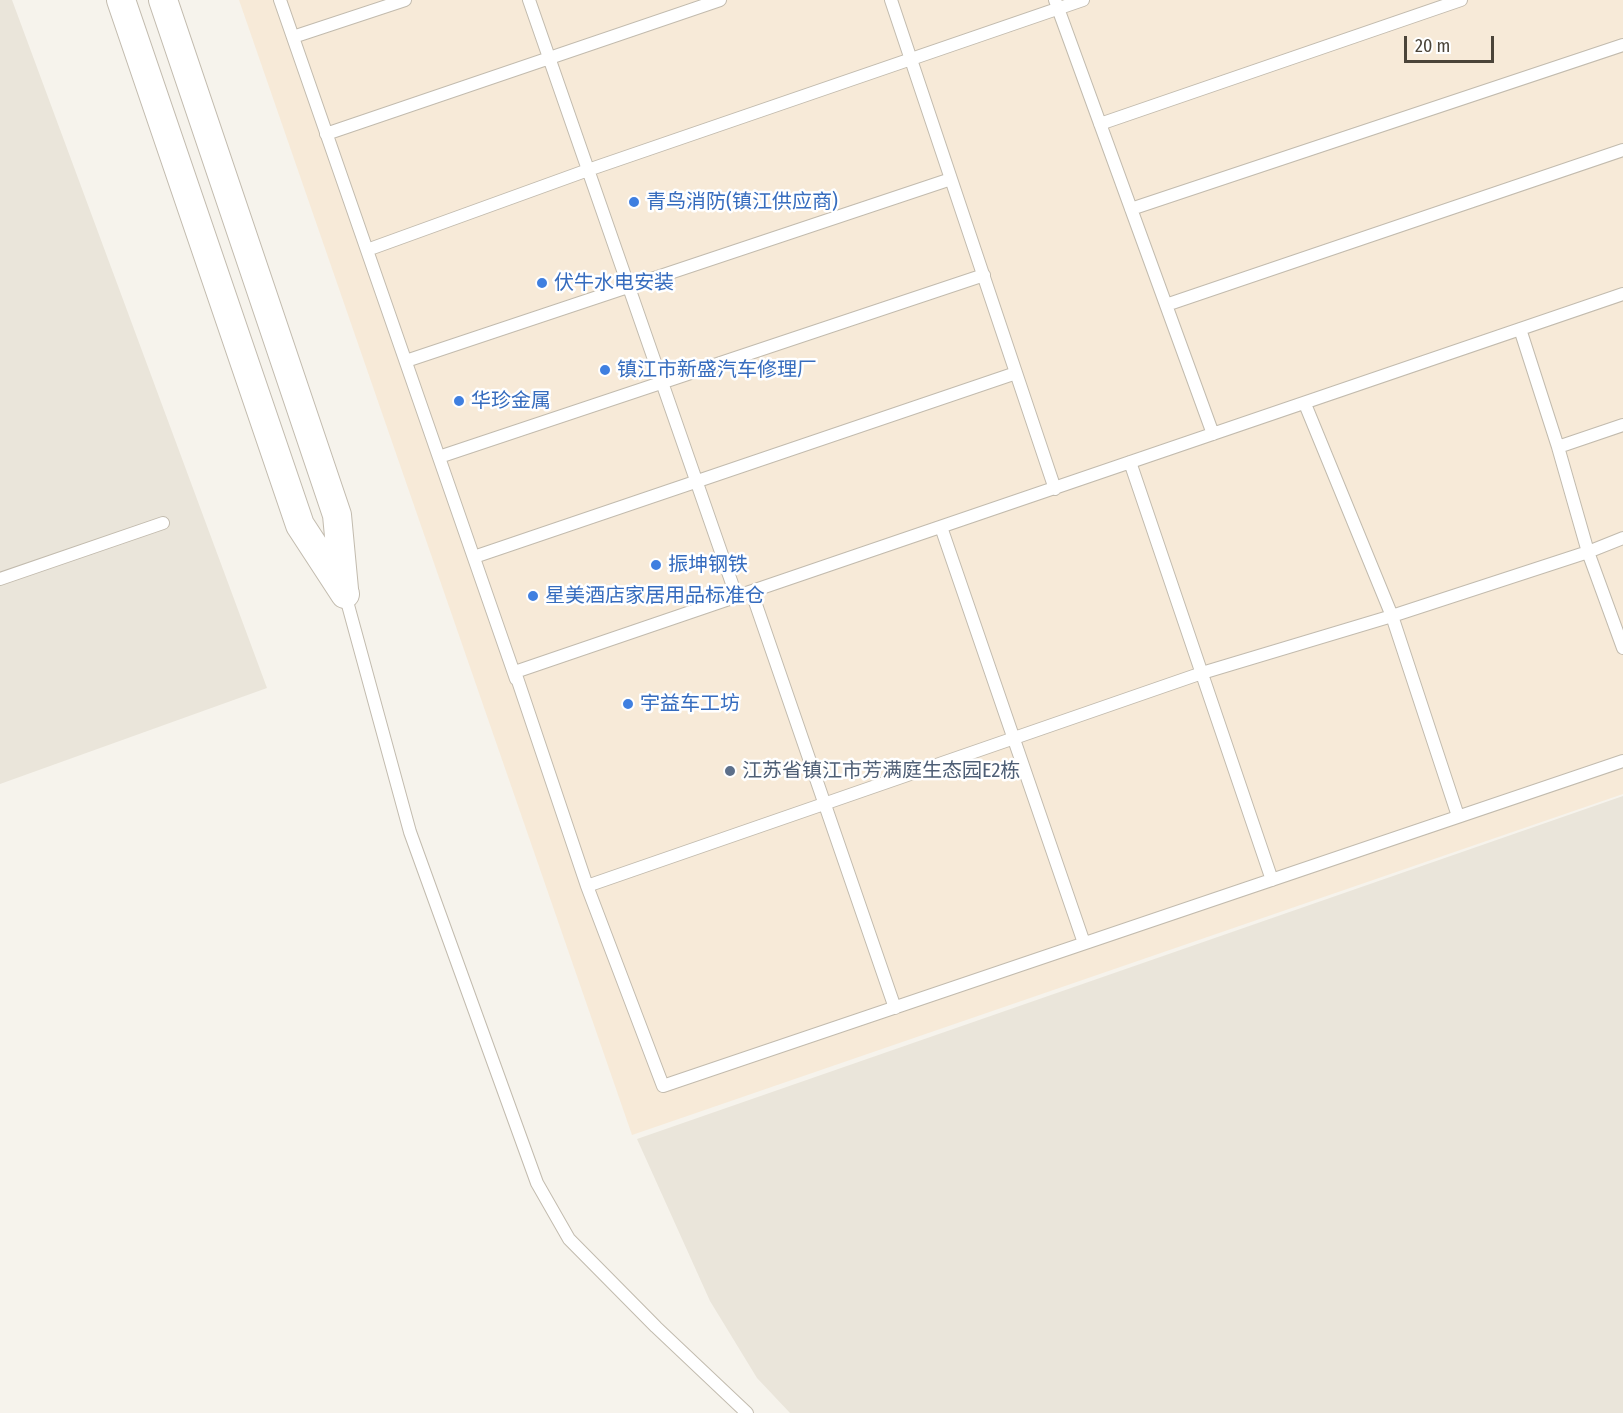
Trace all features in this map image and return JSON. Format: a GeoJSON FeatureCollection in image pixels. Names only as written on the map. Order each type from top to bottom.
{"type":"FeatureCollection","features":[{"type":"Feature","properties":{"kind":"street"},"geometry":{"type":"LineString","coordinates":[[121,0],[300,525],[345,594]]}},
{"type":"Feature","properties":{"kind":"street"},"geometry":{"type":"LineString","coordinates":[[163,0],[338,515],[345,594]]}},
{"type":"Feature","properties":{"kind":"lane"},"geometry":{"type":"LineString","coordinates":[[280,0],[587,886],[663,1086],[1623,761]]}},
{"type":"Feature","properties":{"kind":"lane"},"geometry":{"type":"LineString","coordinates":[[293,38],[405,0]]}},
{"type":"Feature","properties":{"kind":"lane"},"geometry":{"type":"LineString","coordinates":[[528,0],[737,598]]}},
{"type":"Feature","properties":{"kind":"lane"},"geometry":{"type":"LineString","coordinates":[[326,134],[720,0]]}},
{"type":"Feature","properties":{"kind":"lane"},"geometry":{"type":"LineString","coordinates":[[891,0],[1055,489]]}},
{"type":"Feature","properties":{"kind":"lane"},"geometry":{"type":"LineString","coordinates":[[367,250],[588,170],[911,60],[1056,4],[1083,0]]}},
{"type":"Feature","properties":{"kind":"lane"},"geometry":{"type":"LineString","coordinates":[[1100,124],[1461,0]]}},
{"type":"Feature","properties":{"kind":"lane"},"geometry":{"type":"LineString","coordinates":[[1056,4],[1213,434]]}},
{"type":"Feature","properties":{"kind":"lane"},"geometry":{"type":"LineString","coordinates":[[1131,209],[1623,45]]}},
{"type":"Feature","properties":{"kind":"lane"},"geometry":{"type":"LineString","coordinates":[[1166,305],[1623,150]]}},
{"type":"Feature","properties":{"kind":"lane"},"geometry":{"type":"LineString","coordinates":[[406,362],[951,179]]}},
{"type":"Feature","properties":{"kind":"lane"},"geometry":{"type":"LineString","coordinates":[[439,457],[984,275]]}},
{"type":"Feature","properties":{"kind":"lane"},"geometry":{"type":"LineString","coordinates":[[522,695],[515,672],[1623,294]]}},
{"type":"Feature","properties":{"kind":"lane"},"geometry":{"type":"LineString","coordinates":[[1520,330],[1558,447],[1588,552],[1621,634],[1623,648]]}},
{"type":"Feature","properties":{"kind":"lane"},"geometry":{"type":"LineString","coordinates":[[474,557],[1016,373]]}},
{"type":"Feature","properties":{"kind":"lane"},"geometry":{"type":"LineString","coordinates":[[1305,404],[1392,616],[1458,816]]}},
{"type":"Feature","properties":{"kind":"lane"},"geometry":{"type":"LineString","coordinates":[[1558,447],[1623,424]]}},
{"type":"Feature","properties":{"kind":"lane"},"geometry":{"type":"LineString","coordinates":[[1130,462],[1272,880]]}},
{"type":"Feature","properties":{"kind":"lane"},"geometry":{"type":"LineString","coordinates":[[0,579],[163,523]]}},
{"type":"Feature","properties":{"kind":"lane"},"geometry":{"type":"LineString","coordinates":[[941,527],[1084,943]]}},
{"type":"Feature","properties":{"kind":"lane"},"geometry":{"type":"LineString","coordinates":[[587,886],[1202,673],[1392,616],[1588,552],[1623,538]]}},
{"type":"Feature","properties":{"kind":"lane"},"geometry":{"type":"LineString","coordinates":[[752,593],[895,1008]]}},
{"type":"Feature","properties":{"kind":"lane"},"geometry":{"type":"LineString","coordinates":[[345,594],[410,832],[537,1183],[569,1239],[656,1327],[747,1413]]}},
{"type":"Feature","properties":{"kind":"shaded area"},"geometry":{"type":"Polygon","coordinates":[[[0,0],[12,0],[267,688],[0,784],[0,0]]]}},
{"type":"Feature","properties":{"kind":"shaded area"},"geometry":{"type":"Polygon","coordinates":[[[239,0],[1623,0],[1623,794],[632,1135],[239,0]]]}},
{"type":"Feature","properties":{"kind":"shaded area"},"geometry":{"type":"Polygon","coordinates":[[[1623,796],[1623,1413],[790,1413],[757,1378],[710,1301],[637,1139],[1623,796]]]}},
{"type":"Feature","properties":{"kind":"place","name":"青鸟消防(镇江供应商)"},"geometry":{"type":"Point","coordinates":[634,202]}},
{"type":"Feature","properties":{"kind":"place","name":"伏牛水电安装"},"geometry":{"type":"Point","coordinates":[542,283]}},
{"type":"Feature","properties":{"kind":"place","name":"镇江市新盛汽车修理厂"},"geometry":{"type":"Point","coordinates":[605,370]}},
{"type":"Feature","properties":{"kind":"place","name":"华珍金属"},"geometry":{"type":"Point","coordinates":[459,401]}},
{"type":"Feature","properties":{"kind":"place","name":"振坤钢铁"},"geometry":{"type":"Point","coordinates":[656,565]}},
{"type":"Feature","properties":{"kind":"place","name":"星美酒店家居用品标准仓"},"geometry":{"type":"Point","coordinates":[533,596]}},
{"type":"Feature","properties":{"kind":"place","name":"宇益车工坊"},"geometry":{"type":"Point","coordinates":[628,704]}},
{"type":"Feature","properties":{"kind":"place","name":"江苏省镇江市芳满庭生态园E2栋"},"geometry":{"type":"Point","coordinates":[730,771]}}]}
